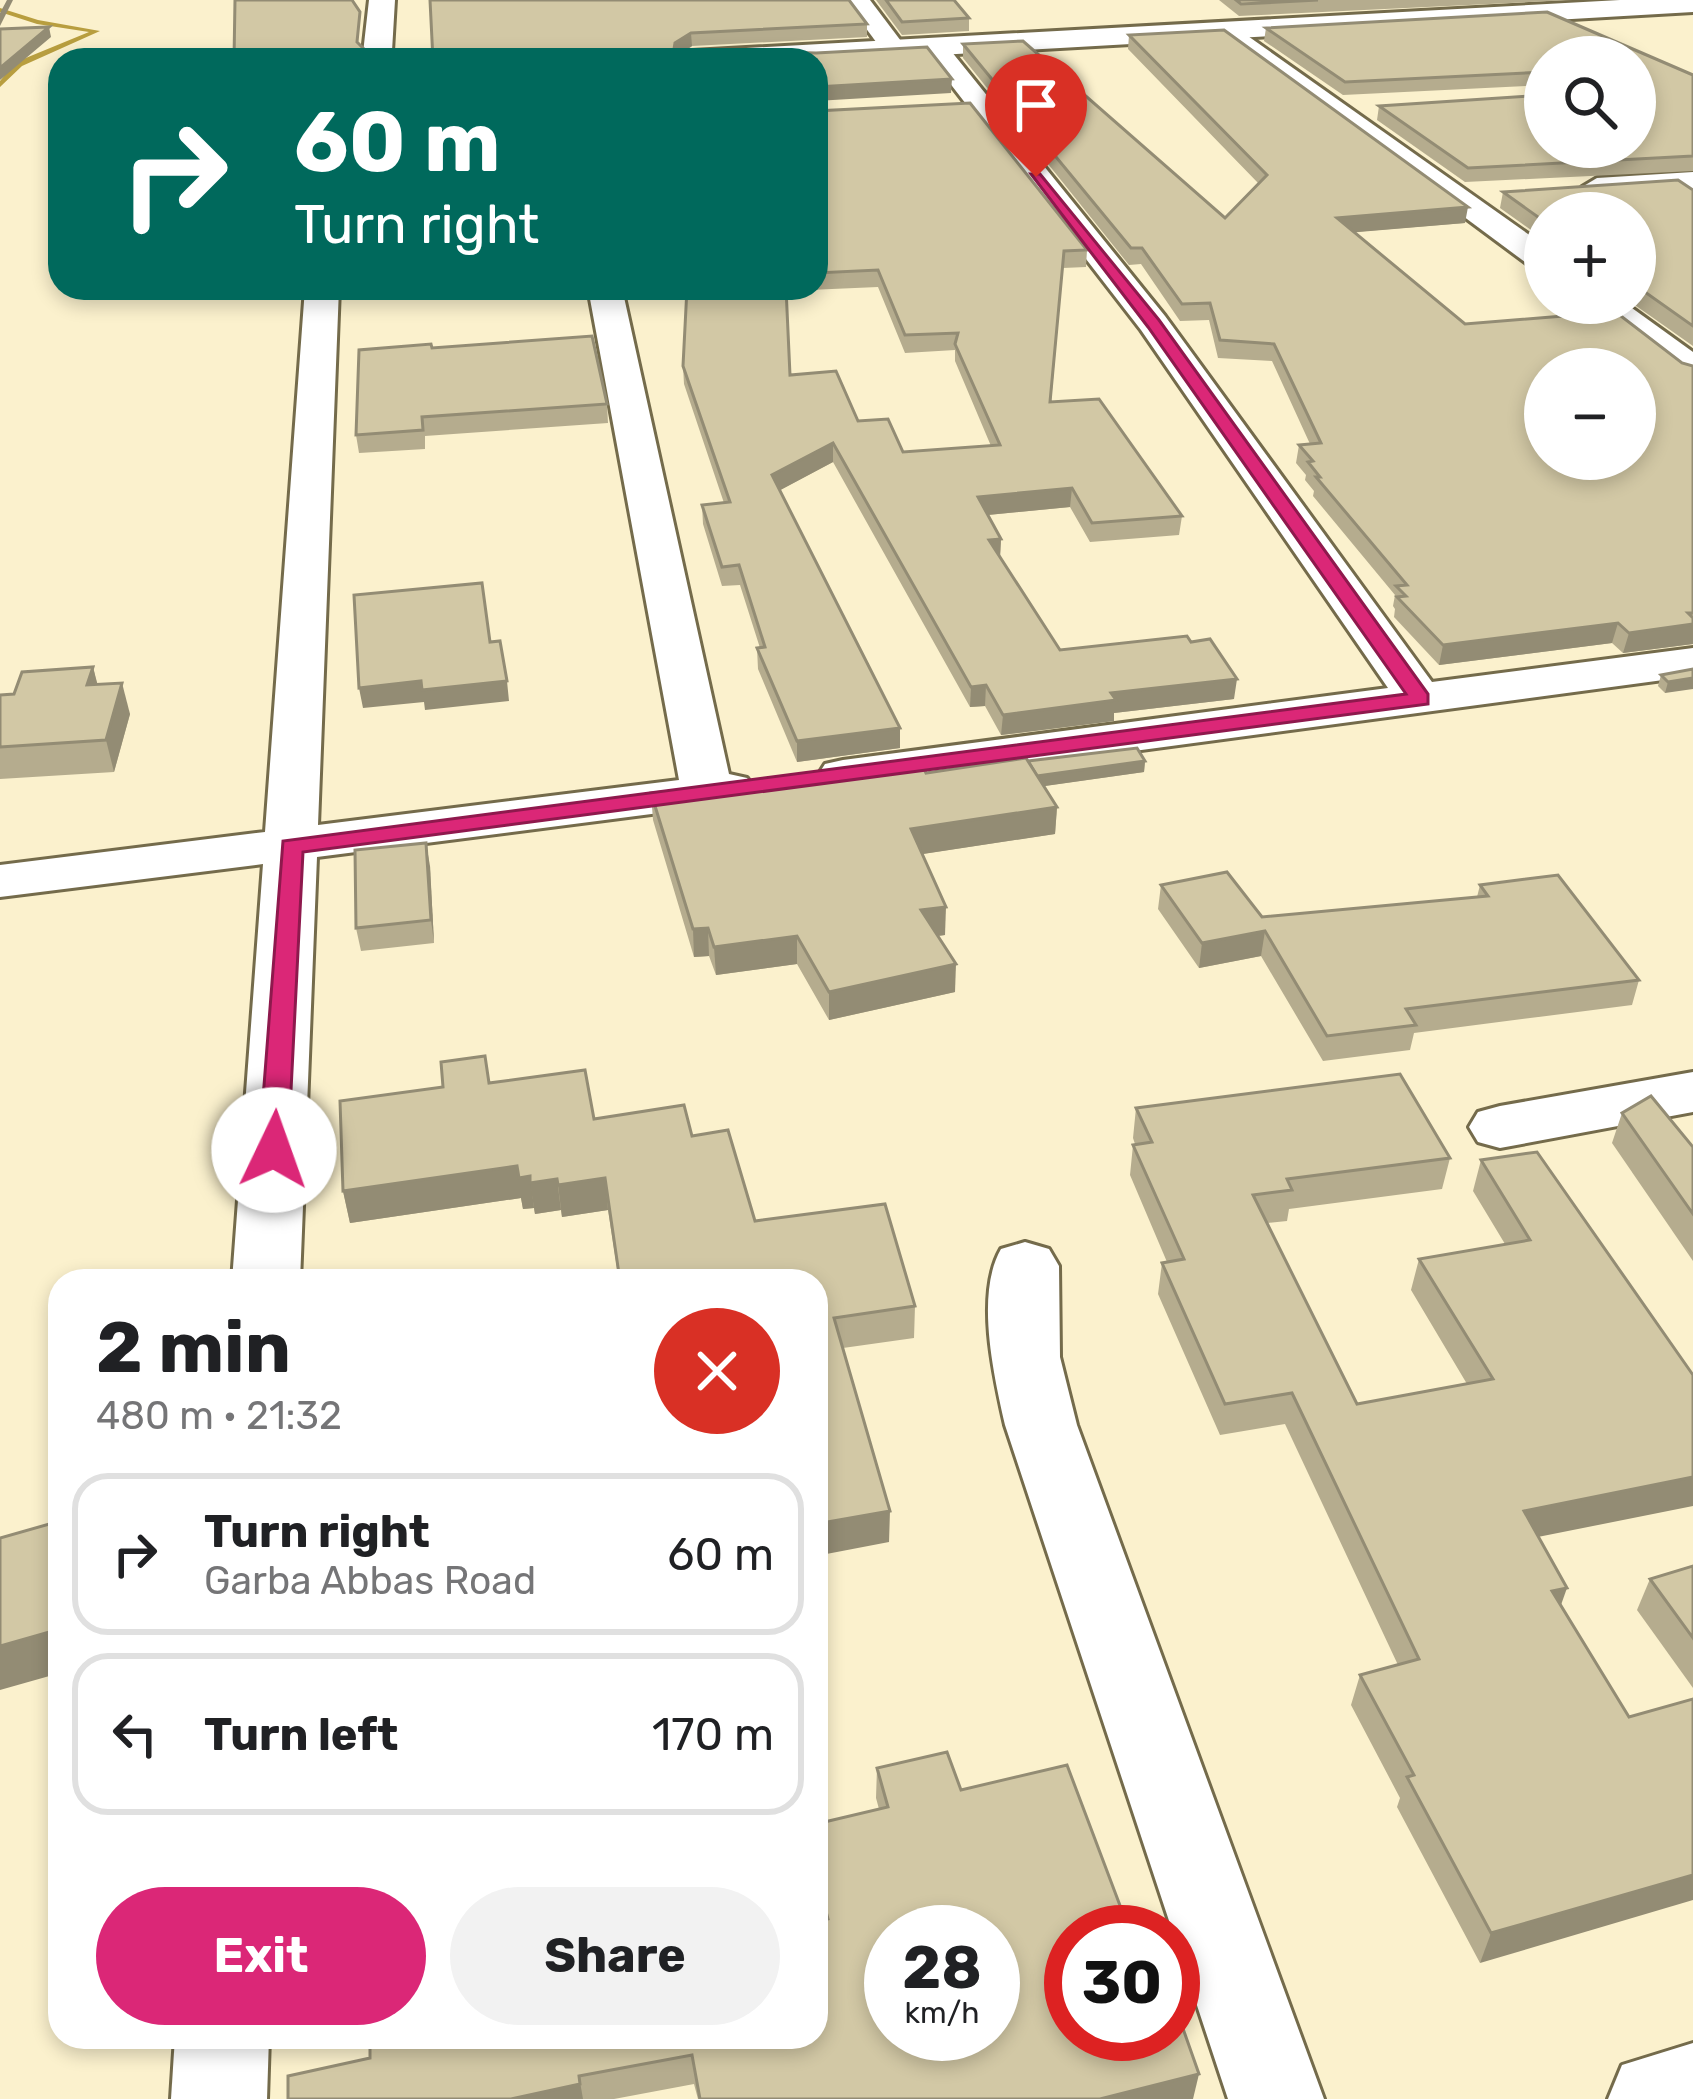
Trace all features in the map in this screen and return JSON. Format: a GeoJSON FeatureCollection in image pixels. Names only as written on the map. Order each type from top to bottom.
{"type":"FeatureCollection","features":[{"type":"Feature","properties":{"kind":"street"},"geometry":{"type":"LineString","coordinates":[[377,48],[382,0]]}},
{"type":"Feature","properties":{"kind":"street"},"geometry":{"type":"LineString","coordinates":[[857,0],[894,49]]}},
{"type":"Feature","properties":{"kind":"street"},"geometry":{"type":"LineString","coordinates":[[828,53],[1693,4]]}},
{"type":"Feature","properties":{"kind":"street"},"geometry":{"type":"LineString","coordinates":[[1547,12],[1603,36]]}},
{"type":"Feature","properties":{"kind":"street"},"geometry":{"type":"LineString","coordinates":[[1228,29],[1524,246]]}},
{"type":"Feature","properties":{"kind":"street"},"geometry":{"type":"LineString","coordinates":[[934,46],[965,105],[1154,323],[1420,699]]}},
{"type":"Feature","properties":{"kind":"street"},"geometry":{"type":"LineString","coordinates":[[1334,109],[1381,106]]}},
{"type":"Feature","properties":{"kind":"street"},"geometry":{"type":"LineString","coordinates":[[1572,189],[1679,182],[1693,200]]}},
{"type":"Feature","properties":{"kind":"street"},"geometry":{"type":"LineString","coordinates":[[1457,197],[1503,194]]}},
{"type":"Feature","properties":{"kind":"street"},"geometry":{"type":"LineString","coordinates":[[267,1269],[321,300]]}},
{"type":"Feature","properties":{"kind":"street"},"geometry":{"type":"LineString","coordinates":[[608,300],[626,371],[707,792]]}},
{"type":"Feature","properties":{"kind":"street"},"geometry":{"type":"LineString","coordinates":[[1635,327],[1693,322]]}},
{"type":"Feature","properties":{"kind":"street"},"geometry":{"type":"LineString","coordinates":[[1631,324],[1693,369]]}},
{"type":"Feature","properties":{"kind":"street"},"geometry":{"type":"LineString","coordinates":[[0,881],[1693,662]]}},
{"type":"Feature","properties":{"kind":"street"},"geometry":{"type":"LineString","coordinates":[[1500,1127],[1693,1092]]}},
{"type":"Feature","properties":{"kind":"street"},"geometry":{"type":"LineString","coordinates":[[1025,1266],[1025,1357],[1041,1425],[1276,2099]]}},
{"type":"Feature","properties":{"kind":"street"},"geometry":{"type":"LineString","coordinates":[[219,2099],[221,2049]]}},
{"type":"Feature","properties":{"kind":"street"},"geometry":{"type":"LineString","coordinates":[[1656,2099],[1693,2091]]}},
{"type":"Feature","properties":{"kind":"building"},"geometry":{"type":"Polygon","coordinates":[[[235,0],[352,0],[360,12],[357,42],[363,48],[234,48],[235,0]]]}},
{"type":"Feature","properties":{"kind":"building"},"geometry":{"type":"Polygon","coordinates":[[[430,0],[849,0],[867,24],[691,33],[674,48],[432,48],[430,0]]]}},
{"type":"Feature","properties":{"kind":"building"},"geometry":{"type":"Polygon","coordinates":[[[886,0],[954,0],[969,18],[902,22],[886,0]]]}},
{"type":"Feature","properties":{"kind":"building"},"geometry":{"type":"Polygon","coordinates":[[[1236,0],[1318,0],[1241,4],[1236,0]]]}},
{"type":"Feature","properties":{"kind":"building"},"geometry":{"type":"Polygon","coordinates":[[[1547,12],[1603,36],[1524,36],[1524,73],[1345,82],[1266,28],[1547,12]]]}},
{"type":"Feature","properties":{"kind":"building"},"geometry":{"type":"Polygon","coordinates":[[[49,27],[0,68],[0,29],[49,27]]]}},
{"type":"Feature","properties":{"kind":"building"},"geometry":{"type":"Polygon","coordinates":[[[1224,30],[1468,207],[1337,218],[1465,324],[1524,319],[1524,324],[1631,324],[1682,363],[1693,366],[1693,613],[1688,613],[1693,624],[1629,633],[1618,623],[1443,645],[1397,597],[1406,596],[1396,586],[1407,585],[1316,477],[1320,477],[1308,462],[1313,461],[1299,445],[1321,443],[1274,344],[1220,340],[1210,303],[1182,304],[1142,248],[1131,248],[963,44],[1023,41],[1225,218],[1267,175],[1129,35],[1224,30]]]}},
{"type":"Feature","properties":{"kind":"building"},"geometry":{"type":"Polygon","coordinates":[[[927,47],[952,79],[828,86],[828,52],[927,47]]]}},
{"type":"Feature","properties":{"kind":"building"},"geometry":{"type":"Polygon","coordinates":[[[1656,59],[1693,75],[1693,156],[1656,158],[1656,59]]]}},
{"type":"Feature","properties":{"kind":"building"},"geometry":{"type":"Polygon","coordinates":[[[1524,96],[1524,165],[1468,168],[1379,106],[1524,96]]]}},
{"type":"Feature","properties":{"kind":"building"},"geometry":{"type":"Polygon","coordinates":[[[970,103],[1087,250],[1064,251],[1050,402],[1099,399],[1182,516],[1092,523],[1072,488],[978,497],[1001,539],[989,540],[1060,650],[1187,636],[1191,642],[1210,639],[1237,679],[1111,693],[1116,700],[1003,715],[986,685],[971,687],[833,443],[772,475],[900,728],[797,741],[757,648],[765,647],[739,565],[722,567],[702,505],[730,502],[683,366],[686,300],[787,300],[790,375],[836,371],[858,421],[888,419],[903,452],[1000,445],[955,344],[958,333],[905,335],[878,270],[828,272],[828,110],[970,103]]]}},
{"type":"Feature","properties":{"kind":"building"},"geometry":{"type":"Polygon","coordinates":[[[1678,180],[1693,190],[1693,326],[1656,300],[1656,192],[1524,192],[1524,207],[1503,192],[1678,180]]]}},
{"type":"Feature","properties":{"kind":"building"},"geometry":{"type":"Polygon","coordinates":[[[592,336],[607,404],[422,417],[423,430],[356,435],[359,350],[592,336]]]}},
{"type":"Feature","properties":{"kind":"building"},"geometry":{"type":"Polygon","coordinates":[[[482,583],[490,642],[500,641],[507,681],[422,690],[421,681],[359,688],[354,595],[482,583]]]}},
{"type":"Feature","properties":{"kind":"building"},"geometry":{"type":"Polygon","coordinates":[[[93,667],[87,685],[122,683],[106,740],[0,747],[0,695],[14,694],[22,672],[93,667]]]}},
{"type":"Feature","properties":{"kind":"building"},"geometry":{"type":"Polygon","coordinates":[[[1693,669],[1693,678],[1668,682],[1661,675],[1693,669]]]}},
{"type":"Feature","properties":{"kind":"building"},"geometry":{"type":"Polygon","coordinates":[[[1137,748],[1145,761],[1037,776],[1028,761],[1137,748]]]}},
{"type":"Feature","properties":{"kind":"building"},"geometry":{"type":"Polygon","coordinates":[[[1026,758],[1057,807],[911,829],[946,907],[921,910],[956,964],[829,992],[797,936],[714,947],[708,928],[693,929],[651,793],[721,786],[722,790],[919,759],[926,773],[1026,758]]]}},
{"type":"Feature","properties":{"kind":"building"},"geometry":{"type":"Polygon","coordinates":[[[426,843],[431,920],[356,928],[355,850],[426,843]]]}},
{"type":"Feature","properties":{"kind":"building"},"geometry":{"type":"Polygon","coordinates":[[[1227,872],[1262,917],[1488,896],[1480,885],[1558,875],[1639,980],[1406,1009],[1416,1025],[1327,1036],[1265,931],[1202,943],[1161,885],[1227,872]]]}},
{"type":"Feature","properties":{"kind":"building"},"geometry":{"type":"Polygon","coordinates":[[[485,1056],[489,1083],[585,1070],[594,1119],[684,1105],[692,1136],[728,1130],[755,1221],[885,1204],[915,1306],[834,1318],[890,1511],[828,1522],[828,1269],[618,1269],[605,1178],[558,1185],[557,1179],[530,1183],[530,1176],[519,1178],[517,1166],[343,1191],[340,1101],[443,1087],[441,1062],[485,1056]]]}},
{"type":"Feature","properties":{"kind":"building"},"geometry":{"type":"Polygon","coordinates":[[[1400,1074],[1450,1158],[1287,1179],[1292,1190],[1253,1195],[1357,1404],[1493,1379],[1419,1259],[1530,1240],[1481,1160],[1537,1152],[1693,1375],[1693,1477],[1524,1511],[1567,1588],[1552,1591],[1629,1717],[1693,1699],[1693,1875],[1491,1933],[1407,1777],[1414,1775],[1360,1675],[1419,1659],[1292,1393],[1225,1404],[1162,1263],[1184,1259],[1133,1145],[1152,1142],[1136,1108],[1400,1074]]]}},
{"type":"Feature","properties":{"kind":"building"},"geometry":{"type":"Polygon","coordinates":[[[1651,1096],[1693,1147],[1693,1214],[1622,1113],[1651,1096]]]}},
{"type":"Feature","properties":{"kind":"building"},"geometry":{"type":"Polygon","coordinates":[[[48,1524],[48,1632],[0,1646],[0,1538],[48,1524]]]}},
{"type":"Feature","properties":{"kind":"building"},"geometry":{"type":"Polygon","coordinates":[[[1693,1566],[1693,1638],[1650,1579],[1693,1566]]]}},
{"type":"Feature","properties":{"kind":"building"},"geometry":{"type":"Polygon","coordinates":[[[947,1752],[961,1790],[1067,1765],[1120,1905],[1044,1905],[1044,2061],[1194,2061],[1199,2074],[1100,2099],[700,2099],[692,2055],[579,2076],[580,2084],[511,2099],[288,2099],[288,2076],[370,2058],[370,2049],[828,2049],[828,1821],[888,1807],[877,1768],[947,1752]]]}},
{"type":"Feature","properties":{"kind":"waterway"},"geometry":{"type":"LineString","coordinates":[[0,10],[37,22],[97,31],[57,48]]}},
{"type":"Feature","properties":{"kind":"waterway"},"geometry":{"type":"LineString","coordinates":[[0,85],[19,64],[48,52]]}},
{"type":"Feature","properties":{"kind":"route"},"geometry":{"type":"LineString","coordinates":[[274,1150],[291,846],[1420,699],[1154,323],[1036,177]]}}]}
